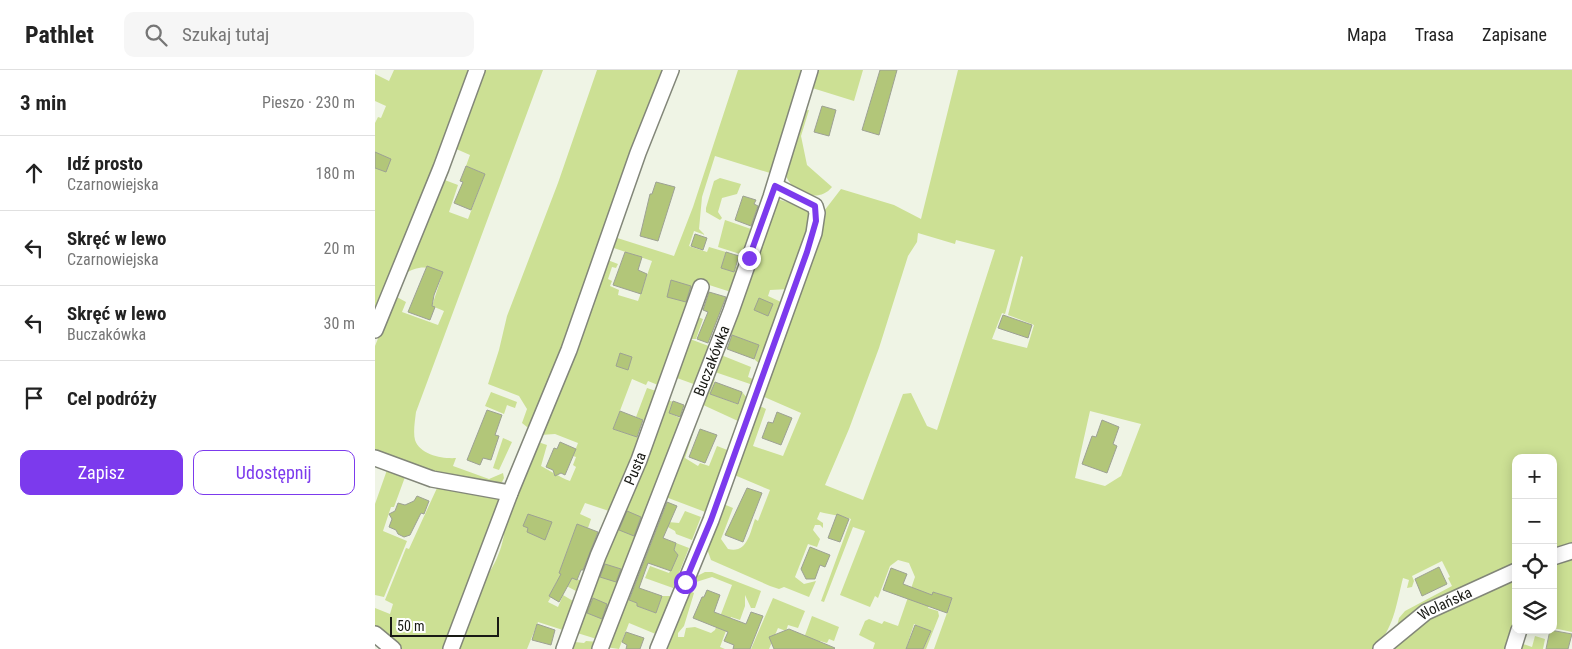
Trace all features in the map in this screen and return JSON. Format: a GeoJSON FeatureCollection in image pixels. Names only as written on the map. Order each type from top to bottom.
{"type":"FeatureCollection","features":[{"type":"Feature","properties":{"kind":"street"},"geometry":{"type":"LineString","coordinates":[[375,330],[441,168],[477,70]]}},
{"type":"Feature","properties":{"kind":"street"},"geometry":{"type":"LineString","coordinates":[[451,649],[510,492],[569,350],[638,153],[671,70]]}},
{"type":"Feature","properties":{"kind":"street","name":"Buczakówka"},"geometry":{"type":"LineString","coordinates":[[600,649],[710,368],[775,186],[811,70]]}},
{"type":"Feature","properties":{"kind":"street"},"geometry":{"type":"LineString","coordinates":[[658,649],[707,529],[814,232],[817,213],[815,206],[775,186]]}},
{"type":"Feature","properties":{"kind":"street","name":"Pusta"},"geometry":{"type":"LineString","coordinates":[[564,649],[598,556],[639,460],[701,287]]}},
{"type":"Feature","properties":{"kind":"street"},"geometry":{"type":"LineString","coordinates":[[375,458],[432,479],[510,492]]}},
{"type":"Feature","properties":{"kind":"street"},"geometry":{"type":"LineString","coordinates":[[1557,557],[1572,551]]}},
{"type":"Feature","properties":{"kind":"street","name":"Wolańska"},"geometry":{"type":"LineString","coordinates":[[1381,649],[1426,612],[1512,573]]}},
{"type":"Feature","properties":{"kind":"street"},"geometry":{"type":"LineString","coordinates":[[1513,649],[1518,634]]}},
{"type":"Feature","properties":{"kind":"street"},"geometry":{"type":"LineString","coordinates":[[377,640],[393,649]]}},
{"type":"Feature","properties":{"kind":"green space"},"geometry":{"type":"Polygon","coordinates":[[[394,70],[474,70],[375,324],[375,123],[378,117],[381,118],[386,106],[375,101],[375,74],[389,81],[394,70]]]}},
{"type":"Feature","properties":{"kind":"green space"},"geometry":{"type":"Polygon","coordinates":[[[484,70],[543,70],[416,412],[414,433],[418,445],[427,453],[439,457],[456,458],[453,466],[489,479],[503,473],[504,478],[502,482],[497,484],[435,474],[375,452],[375,346],[395,296],[406,302],[402,312],[438,325],[444,311],[432,306],[443,272],[418,268],[403,275],[442,179],[458,185],[449,212],[468,219],[485,174],[466,166],[470,155],[454,148],[484,70]]]}},
{"type":"Feature","properties":{"kind":"green space"},"geometry":{"type":"Polygon","coordinates":[[[597,70],[667,70],[586,289],[533,425],[527,427],[522,423],[527,409],[519,396],[488,384],[507,316],[558,183],[597,70]]]}},
{"type":"Feature","properties":{"kind":"green space"},"geometry":{"type":"Polygon","coordinates":[[[738,70],[807,70],[773,174],[715,156],[702,197],[699,229],[705,235],[694,231],[689,246],[707,252],[709,247],[726,252],[721,268],[734,272],[736,266],[742,271],[734,293],[706,284],[683,332],[676,334],[673,340],[675,352],[649,422],[636,417],[647,388],[656,391],[658,385],[648,381],[646,385],[632,379],[613,429],[640,438],[612,512],[585,503],[580,514],[591,519],[588,528],[577,524],[559,573],[585,582],[580,591],[576,591],[557,581],[549,596],[551,597],[548,602],[558,607],[563,595],[573,601],[574,607],[566,631],[538,622],[527,649],[454,649],[481,581],[486,577],[499,554],[504,523],[538,442],[547,445],[541,466],[570,481],[576,467],[573,465],[576,457],[573,456],[578,443],[555,434],[540,435],[605,259],[618,264],[616,268],[612,267],[608,279],[612,281],[610,286],[619,290],[618,295],[638,301],[652,261],[608,246],[611,236],[674,256],[693,207],[738,70]]]}},
{"type":"Feature","properties":{"kind":"green space"},"geometry":{"type":"Polygon","coordinates":[[[814,70],[863,70],[854,101],[809,87],[814,70]]]}},
{"type":"Feature","properties":{"kind":"green space"},"geometry":{"type":"Polygon","coordinates":[[[958,70],[1572,70],[1572,546],[1557,552],[1557,454],[1512,454],[1512,570],[1396,630],[1399,618],[1405,611],[1452,586],[1442,561],[1412,576],[1414,581],[1412,587],[1407,588],[1409,580],[1403,578],[1390,625],[1386,634],[1373,649],[934,649],[952,599],[934,592],[928,608],[938,611],[939,616],[926,649],[923,649],[931,632],[914,624],[906,649],[873,649],[875,643],[859,635],[865,621],[869,619],[882,624],[884,621],[898,626],[915,577],[909,563],[898,560],[890,566],[878,598],[875,596],[870,607],[840,595],[865,531],[853,527],[824,602],[821,601],[851,519],[820,512],[817,519],[823,523],[823,528],[820,525],[815,525],[813,530],[820,539],[817,547],[808,544],[795,577],[804,584],[816,581],[809,597],[784,587],[779,589],[770,586],[711,560],[706,546],[721,503],[733,508],[721,539],[728,549],[734,550],[744,545],[755,519],[758,521],[770,490],[732,474],[755,408],[762,407],[766,409],[753,446],[783,456],[801,413],[760,395],[821,215],[841,189],[894,205],[921,219],[958,70]],[[918,233],[917,242],[908,256],[879,348],[849,429],[825,485],[863,500],[903,394],[911,393],[927,426],[937,430],[995,250],[956,240],[955,244],[918,233]],[[1021,256],[1005,314],[1002,313],[992,339],[1027,348],[1034,325],[1008,315],[1023,257],[1021,256]],[[1090,411],[1075,478],[1105,486],[1121,476],[1141,424],[1090,411]]]}},
{"type":"Feature","properties":{"kind":"green space"},"geometry":{"type":"Polygon","coordinates":[[[809,110],[801,136],[807,165],[832,187],[819,195],[805,194],[798,191],[792,186],[785,173],[801,111],[809,110]]]}},
{"type":"Feature","properties":{"kind":"green space"},"geometry":{"type":"Polygon","coordinates":[[[720,178],[741,184],[737,194],[722,198],[718,212],[722,218],[720,220],[706,212],[706,208],[714,181],[720,178]]]}},
{"type":"Feature","properties":{"kind":"green space"},"geometry":{"type":"Polygon","coordinates":[[[777,199],[801,206],[812,215],[790,289],[770,290],[768,296],[781,302],[783,305],[762,366],[754,359],[759,345],[726,333],[777,199]]]}},
{"type":"Feature","properties":{"kind":"green space"},"geometry":{"type":"Polygon","coordinates":[[[725,220],[751,229],[743,255],[718,247],[725,220]]]}},
{"type":"Feature","properties":{"kind":"green space"},"geometry":{"type":"Polygon","coordinates":[[[695,316],[703,319],[696,339],[690,339],[714,348],[699,386],[677,378],[668,400],[673,402],[669,413],[680,418],[685,405],[690,408],[600,640],[574,632],[695,316]]]}},
{"type":"Feature","properties":{"kind":"green space"},"geometry":{"type":"Polygon","coordinates":[[[721,355],[751,367],[748,377],[755,380],[753,385],[712,371],[721,355]]]}},
{"type":"Feature","properties":{"kind":"green space"},"geometry":{"type":"Polygon","coordinates":[[[710,377],[715,379],[710,394],[737,404],[742,392],[748,399],[742,419],[738,421],[701,404],[710,377]]]}},
{"type":"Feature","properties":{"kind":"green space"},"geometry":{"type":"Polygon","coordinates":[[[491,392],[517,402],[515,408],[507,405],[504,414],[485,406],[491,392]]]}},
{"type":"Feature","properties":{"kind":"green space"},"geometry":{"type":"Polygon","coordinates":[[[691,432],[693,433],[685,458],[698,466],[700,463],[709,466],[717,446],[730,451],[708,513],[663,496],[691,432]]]}},
{"type":"Feature","properties":{"kind":"green space"},"geometry":{"type":"Polygon","coordinates":[[[503,438],[512,442],[499,470],[493,468],[503,438]]]}},
{"type":"Feature","properties":{"kind":"green space"},"geometry":{"type":"Polygon","coordinates":[[[387,470],[405,477],[394,507],[391,507],[383,531],[407,541],[384,597],[375,595],[375,504],[387,470]]]}},
{"type":"Feature","properties":{"kind":"green space"},"geometry":{"type":"Polygon","coordinates":[[[442,487],[497,497],[500,502],[448,649],[397,649],[375,631],[375,608],[390,614],[393,604],[385,600],[406,548],[409,549],[437,488],[442,487]]]}},
{"type":"Feature","properties":{"kind":"green space"},"geometry":{"type":"Polygon","coordinates":[[[685,511],[701,517],[692,540],[676,534],[675,531],[666,526],[668,522],[679,523],[685,511]]]}},
{"type":"Feature","properties":{"kind":"green space"},"geometry":{"type":"Polygon","coordinates":[[[676,543],[689,548],[673,588],[645,578],[650,566],[669,573],[678,555],[674,550],[676,543]]]}},
{"type":"Feature","properties":{"kind":"green space"},"geometry":{"type":"Polygon","coordinates":[[[1572,559],[1572,632],[1557,629],[1557,562],[1572,559]]]}},
{"type":"Feature","properties":{"kind":"green space"},"geometry":{"type":"Polygon","coordinates":[[[705,572],[712,572],[761,591],[755,608],[751,608],[745,595],[745,606],[740,620],[731,617],[720,647],[725,649],[661,649],[670,628],[676,627],[690,591],[694,593],[684,626],[678,633],[678,637],[684,637],[686,628],[695,627],[711,633],[715,630],[732,585],[712,577],[693,583],[693,578],[705,572]]]}},
{"type":"Feature","properties":{"kind":"green space"},"geometry":{"type":"Polygon","coordinates":[[[1512,577],[1513,634],[1508,649],[1389,649],[1418,623],[1512,577]]]}},
{"type":"Feature","properties":{"kind":"green space"},"geometry":{"type":"Polygon","coordinates":[[[643,589],[637,606],[656,613],[662,596],[670,596],[672,602],[658,635],[629,623],[619,649],[605,647],[623,598],[634,602],[643,589]]]}},
{"type":"Feature","properties":{"kind":"green space"},"geometry":{"type":"Polygon","coordinates":[[[773,598],[805,611],[798,628],[788,625],[786,631],[778,628],[769,649],[751,649],[773,598]]]}},
{"type":"Feature","properties":{"kind":"green space"},"geometry":{"type":"Polygon","coordinates":[[[812,616],[839,627],[834,641],[829,639],[827,643],[820,641],[817,649],[800,649],[812,616]]]}},
{"type":"Feature","properties":{"kind":"green space"},"geometry":{"type":"Polygon","coordinates":[[[1535,636],[1545,639],[1543,649],[1521,649],[1523,644],[1532,647],[1535,636]]]}},
{"type":"Feature","properties":{"kind":"green space"},"geometry":{"type":"Polygon","coordinates":[[[586,641],[599,642],[597,649],[569,649],[575,642],[584,643],[586,641]]]}},
{"type":"Feature","properties":{"kind":"building"},"geometry":{"type":"Polygon","coordinates":[[[880,70],[897,70],[879,135],[862,130],[880,70]]]}},
{"type":"Feature","properties":{"kind":"building"},"geometry":{"type":"Polygon","coordinates":[[[822,106],[836,110],[829,136],[814,132],[822,106]]]}},
{"type":"Feature","properties":{"kind":"building"},"geometry":{"type":"Polygon","coordinates":[[[375,152],[391,159],[386,172],[375,168],[375,152]]]}},
{"type":"Feature","properties":{"kind":"building"},"geometry":{"type":"Polygon","coordinates":[[[466,166],[485,174],[471,210],[454,203],[463,182],[460,181],[466,166]]]}},
{"type":"Feature","properties":{"kind":"building"},"geometry":{"type":"Polygon","coordinates":[[[656,182],[675,187],[658,241],[640,236],[650,194],[652,194],[656,182]]]}},
{"type":"Feature","properties":{"kind":"building"},"geometry":{"type":"Polygon","coordinates":[[[743,196],[756,200],[754,204],[758,206],[751,226],[735,220],[743,196]]]}},
{"type":"Feature","properties":{"kind":"building"},"geometry":{"type":"Polygon","coordinates":[[[695,234],[707,238],[703,250],[691,246],[695,234]]]}},
{"type":"Feature","properties":{"kind":"building"},"geometry":{"type":"Polygon","coordinates":[[[625,252],[642,257],[638,270],[647,274],[641,294],[613,285],[625,252]]]}},
{"type":"Feature","properties":{"kind":"building"},"geometry":{"type":"Polygon","coordinates":[[[726,252],[739,256],[734,272],[721,268],[726,252]]]}},
{"type":"Feature","properties":{"kind":"building"},"geometry":{"type":"Polygon","coordinates":[[[427,266],[443,272],[434,295],[432,306],[435,307],[430,320],[408,312],[427,266]]]}},
{"type":"Feature","properties":{"kind":"building"},"geometry":{"type":"Polygon","coordinates":[[[671,280],[691,286],[686,302],[667,297],[671,280]]]}},
{"type":"Feature","properties":{"kind":"building"},"geometry":{"type":"Polygon","coordinates":[[[709,292],[726,297],[708,343],[697,339],[708,312],[703,310],[709,292]]]}},
{"type":"Feature","properties":{"kind":"building"},"geometry":{"type":"Polygon","coordinates":[[[759,298],[773,304],[768,316],[754,310],[759,298]]]}},
{"type":"Feature","properties":{"kind":"building"},"geometry":{"type":"Polygon","coordinates":[[[1003,315],[1032,325],[1028,338],[998,328],[1003,315]]]}},
{"type":"Feature","properties":{"kind":"building"},"geometry":{"type":"Polygon","coordinates":[[[732,335],[759,345],[754,359],[727,349],[732,335]]]}},
{"type":"Feature","properties":{"kind":"building"},"geometry":{"type":"Polygon","coordinates":[[[620,353],[632,357],[628,370],[616,366],[620,353]]]}},
{"type":"Feature","properties":{"kind":"building"},"geometry":{"type":"Polygon","coordinates":[[[715,382],[742,392],[738,404],[710,394],[715,382]]]}},
{"type":"Feature","properties":{"kind":"building"},"geometry":{"type":"Polygon","coordinates":[[[673,401],[684,405],[680,417],[669,413],[673,401]]]}},
{"type":"Feature","properties":{"kind":"building"},"geometry":{"type":"Polygon","coordinates":[[[487,410],[502,415],[495,435],[499,436],[491,460],[483,458],[480,465],[467,460],[487,410]]]}},
{"type":"Feature","properties":{"kind":"building"},"geometry":{"type":"Polygon","coordinates":[[[620,411],[643,420],[637,437],[613,429],[620,411]]]}},
{"type":"Feature","properties":{"kind":"building"},"geometry":{"type":"Polygon","coordinates":[[[777,412],[792,418],[781,445],[762,438],[768,422],[773,423],[777,412]]]}},
{"type":"Feature","properties":{"kind":"building"},"geometry":{"type":"Polygon","coordinates":[[[1102,420],[1119,427],[1113,444],[1117,446],[1107,473],[1082,464],[1092,436],[1096,437],[1102,420]]]}},
{"type":"Feature","properties":{"kind":"building"},"geometry":{"type":"Polygon","coordinates":[[[700,429],[717,435],[705,463],[689,457],[700,429]]]}},
{"type":"Feature","properties":{"kind":"building"},"geometry":{"type":"Polygon","coordinates":[[[560,442],[576,449],[565,475],[561,473],[555,476],[553,470],[546,467],[554,448],[557,449],[560,442]]]}},
{"type":"Feature","properties":{"kind":"building"},"geometry":{"type":"Polygon","coordinates":[[[747,488],[762,493],[743,542],[725,535],[747,488]]]}},
{"type":"Feature","properties":{"kind":"building"},"geometry":{"type":"Polygon","coordinates":[[[417,496],[429,501],[424,514],[421,513],[410,535],[404,537],[389,527],[392,519],[389,514],[395,511],[398,503],[405,505],[414,501],[417,496]]]}},
{"type":"Feature","properties":{"kind":"building"},"geometry":{"type":"Polygon","coordinates":[[[667,502],[677,506],[663,538],[676,543],[674,550],[678,555],[671,571],[648,563],[639,588],[662,596],[656,613],[637,606],[637,603],[629,600],[667,502]]]}},
{"type":"Feature","properties":{"kind":"building"},"geometry":{"type":"Polygon","coordinates":[[[627,511],[641,517],[634,536],[619,530],[627,511]]]}},
{"type":"Feature","properties":{"kind":"building"},"geometry":{"type":"Polygon","coordinates":[[[528,514],[552,522],[545,540],[527,532],[528,528],[523,526],[528,514]]]}},
{"type":"Feature","properties":{"kind":"building"},"geometry":{"type":"Polygon","coordinates":[[[837,514],[849,519],[840,542],[828,538],[837,514]]]}},
{"type":"Feature","properties":{"kind":"building"},"geometry":{"type":"Polygon","coordinates":[[[577,524],[598,532],[583,570],[581,570],[577,580],[572,578],[559,602],[549,596],[561,574],[559,573],[577,524]]]}},
{"type":"Feature","properties":{"kind":"building"},"geometry":{"type":"Polygon","coordinates":[[[810,547],[830,555],[825,567],[820,565],[815,579],[806,579],[801,569],[810,547]]]}},
{"type":"Feature","properties":{"kind":"building"},"geometry":{"type":"Polygon","coordinates":[[[605,564],[621,569],[616,582],[600,577],[605,564]]]}},
{"type":"Feature","properties":{"kind":"building"},"geometry":{"type":"Polygon","coordinates":[[[1439,567],[1447,584],[1422,596],[1415,579],[1439,567]]]}},
{"type":"Feature","properties":{"kind":"building"},"geometry":{"type":"Polygon","coordinates":[[[891,568],[907,574],[903,584],[932,595],[933,592],[952,598],[947,613],[883,590],[891,568]]]}},
{"type":"Feature","properties":{"kind":"building"},"geometry":{"type":"Polygon","coordinates":[[[707,590],[720,595],[714,612],[746,624],[751,612],[763,616],[750,649],[733,649],[734,645],[724,641],[728,632],[693,618],[707,590]]]}},
{"type":"Feature","properties":{"kind":"building"},"geometry":{"type":"Polygon","coordinates":[[[593,598],[607,604],[602,619],[587,613],[593,598]]]}},
{"type":"Feature","properties":{"kind":"building"},"geometry":{"type":"Polygon","coordinates":[[[537,624],[555,630],[551,645],[532,640],[537,624]]]}},
{"type":"Feature","properties":{"kind":"building"},"geometry":{"type":"Polygon","coordinates":[[[915,625],[931,631],[923,649],[906,649],[915,625]]]}},
{"type":"Feature","properties":{"kind":"building"},"geometry":{"type":"Polygon","coordinates":[[[789,629],[835,648],[774,649],[769,637],[789,629]]]}},
{"type":"Feature","properties":{"kind":"building"},"geometry":{"type":"Polygon","coordinates":[[[1557,631],[1572,634],[1568,649],[1546,649],[1549,634],[1557,634],[1557,631]]]}},
{"type":"Feature","properties":{"kind":"building"},"geometry":{"type":"Polygon","coordinates":[[[626,632],[644,638],[640,649],[626,649],[627,645],[622,642],[626,632]]]}},
{"type":"Feature","properties":{"kind":"route"},"geometry":{"type":"LineString","coordinates":[[685,582],[711,520],[814,232],[817,213],[815,206],[775,186],[749,258]]}}]}
